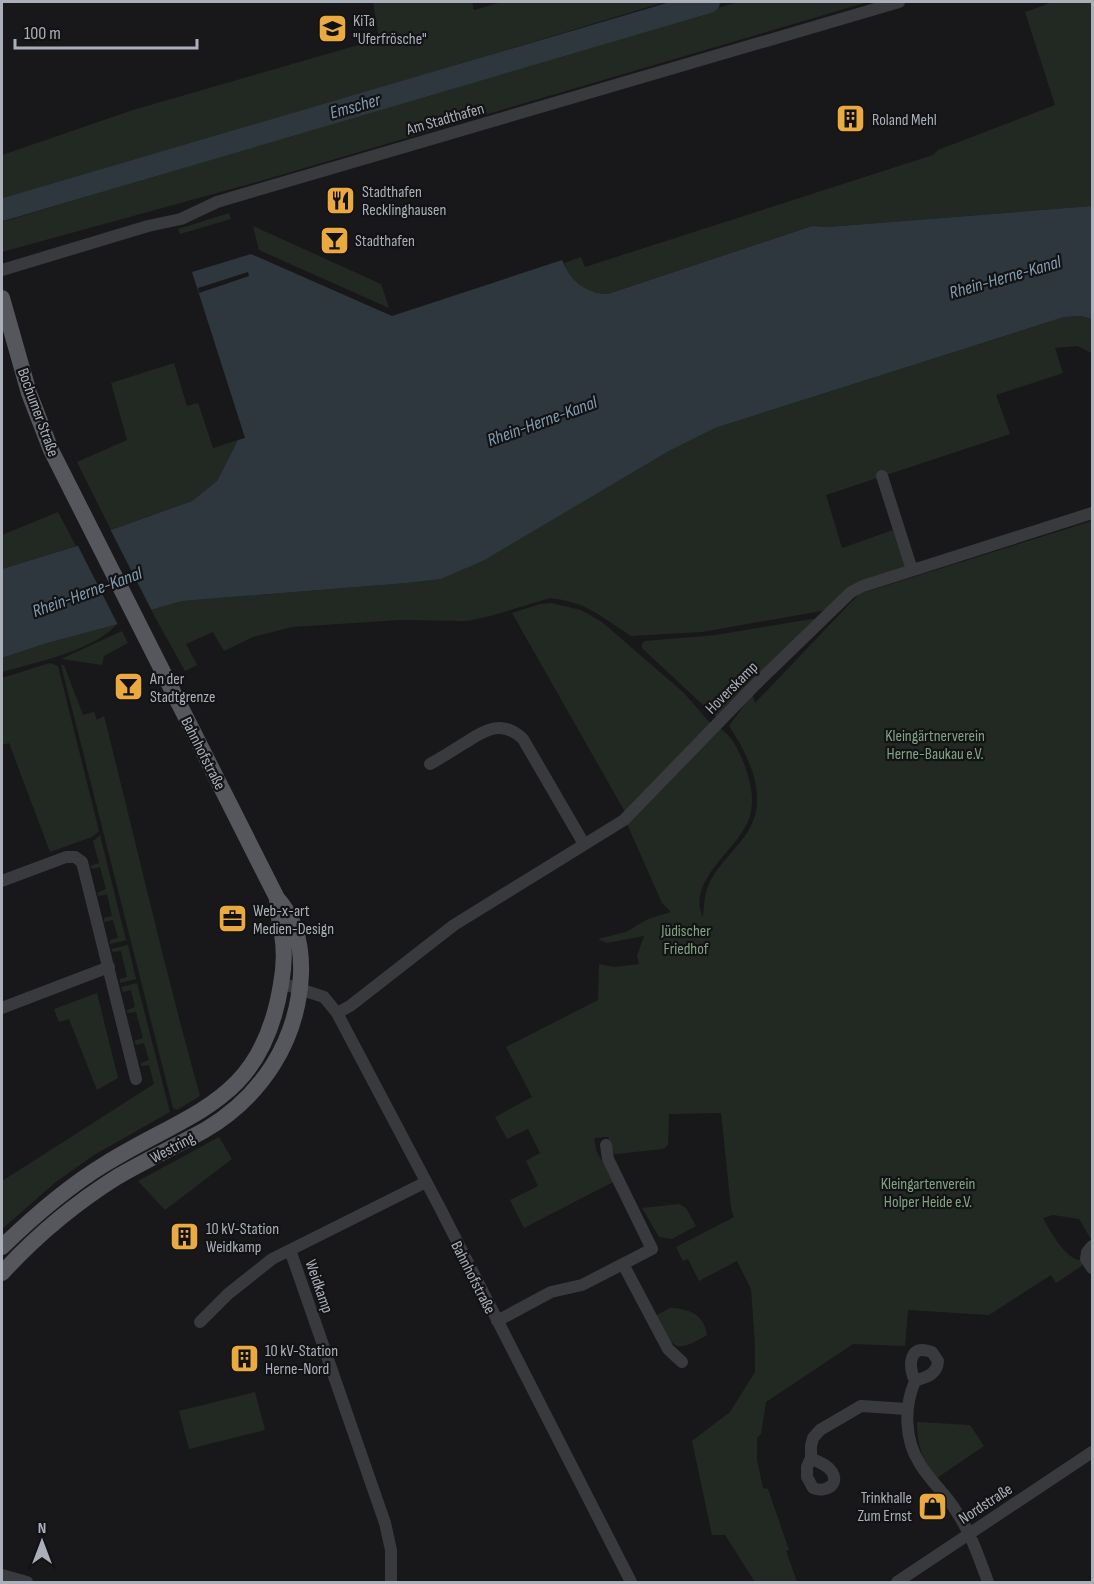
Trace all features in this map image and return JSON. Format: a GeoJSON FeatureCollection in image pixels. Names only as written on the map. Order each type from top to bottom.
{"type":"FeatureCollection","features":[{"type":"Feature","properties":{"kind":"main road","name":"Bochumer Straße"},"geometry":{"type":"LineString","coordinates":[[2,298],[32,402],[51,450],[87,522]]}},
{"type":"Feature","properties":{"kind":"main road","name":"Bahnhofstraße"},"geometry":{"type":"LineString","coordinates":[[87,522],[277,898],[287,909],[297,934],[301,962],[300,989]]}},
{"type":"Feature","properties":{"kind":"main road"},"geometry":{"type":"LineString","coordinates":[[277,898],[284,952],[281,983]]}},
{"type":"Feature","properties":{"kind":"main road","name":"Westring"},"geometry":{"type":"LineString","coordinates":[[2,1247],[29,1221],[75,1184],[125,1152],[210,1106],[232,1089],[256,1060],[271,1025],[281,983]]}},
{"type":"Feature","properties":{"kind":"main road","name":"Westring"},"geometry":{"type":"LineString","coordinates":[[2,1273],[42,1233],[86,1198],[139,1164],[205,1130],[242,1104],[258,1087],[282,1052],[295,1014],[300,989]]}},
{"type":"Feature","properties":{"kind":"street","name":"Am Stadthafen"},"geometry":{"type":"LineString","coordinates":[[2,270],[148,226],[181,219],[217,202],[899,2]]}},
{"type":"Feature","properties":{"kind":"street"},"geometry":{"type":"LineString","coordinates":[[882,476],[912,570]]}},
{"type":"Feature","properties":{"kind":"street","name":"Hoverskamp"},"geometry":{"type":"LineString","coordinates":[[337,1013],[350,1006],[454,925],[624,820],[842,599],[863,586],[1092,513]]}},
{"type":"Feature","properties":{"kind":"street"},"geometry":{"type":"LineString","coordinates":[[430,764],[485,731],[499,728],[512,730],[523,739],[584,844]]}},
{"type":"Feature","properties":{"kind":"street"},"geometry":{"type":"LineString","coordinates":[[2,881],[66,857],[75,856],[81,862],[86,874],[136,1079]]}},
{"type":"Feature","properties":{"kind":"street"},"geometry":{"type":"LineString","coordinates":[[2,1008],[109,967]]}},
{"type":"Feature","properties":{"kind":"street","name":"Bahnhofstraße"},"geometry":{"type":"LineString","coordinates":[[281,983],[324,997],[337,1013],[631,1582]]}},
{"type":"Feature","properties":{"kind":"street"},"geometry":{"type":"LineString","coordinates":[[497,1321],[551,1292],[582,1285],[652,1249],[608,1159],[606,1145]]}},
{"type":"Feature","properties":{"kind":"street","name":"Weidkamp"},"geometry":{"type":"LineString","coordinates":[[391,1582],[391,1550],[385,1522],[290,1250],[426,1182]]}},
{"type":"Feature","properties":{"kind":"street"},"geometry":{"type":"LineString","coordinates":[[1092,1246],[1087,1252],[1086,1259],[1092,1268]]}},
{"type":"Feature","properties":{"kind":"street"},"geometry":{"type":"LineString","coordinates":[[200,1322],[228,1294],[263,1266],[290,1250]]}},
{"type":"Feature","properties":{"kind":"street"},"geometry":{"type":"LineString","coordinates":[[622,1264],[668,1349],[682,1362]]}},
{"type":"Feature","properties":{"kind":"street"},"geometry":{"type":"LineString","coordinates":[[915,1381],[909,1395],[907,1409],[912,1451],[957,1512],[975,1545],[988,1582]]}},
{"type":"Feature","properties":{"kind":"street"},"geometry":{"type":"LineString","coordinates":[[811,1458],[813,1438],[820,1430],[861,1406],[907,1409]]}},
{"type":"Feature","properties":{"kind":"street","name":"Nordstraße"},"geometry":{"type":"LineString","coordinates":[[897,1582],[1092,1452]]}},
{"type":"Feature","properties":{"kind":"street"},"geometry":{"type":"LineString","coordinates":[[2,1575],[27,1582]]}},
{"type":"Feature","properties":{"kind":"green space"},"geometry":{"type":"Polygon","coordinates":[[[373,2],[472,2],[474,10],[502,2],[665,2],[2,200],[2,155],[133,110],[379,39],[373,2]]]}},
{"type":"Feature","properties":{"kind":"green space"},"geometry":{"type":"Polygon","coordinates":[[[738,2],[868,2],[264,180],[2,252],[2,222],[738,2]]]}},
{"type":"Feature","properties":{"kind":"green space"},"geometry":{"type":"Polygon","coordinates":[[[1051,2],[1092,2],[1092,206],[828,227],[812,226],[608,294],[586,289],[571,277],[564,263],[581,257],[585,267],[933,155],[938,150],[1055,105],[1025,12],[1051,2]]]}},
{"type":"Feature","properties":{"kind":"green space"},"geometry":{"type":"Polygon","coordinates":[[[229,213],[231,219],[180,234],[178,229],[229,213]]]}},
{"type":"Feature","properties":{"kind":"green space"},"geometry":{"type":"Polygon","coordinates":[[[253,226],[381,284],[389,308],[259,250],[253,226]]]}},
{"type":"Feature","properties":{"kind":"green space"},"geometry":{"type":"Polygon","coordinates":[[[1081,316],[1092,319],[1092,353],[1077,346],[1055,348],[1063,373],[996,395],[1010,434],[826,495],[842,548],[893,530],[905,566],[827,610],[702,632],[631,636],[581,605],[550,598],[468,621],[400,620],[292,627],[253,637],[224,651],[213,632],[186,644],[197,665],[185,671],[151,610],[182,601],[441,579],[483,561],[669,451],[715,428],[1064,317],[1081,316]]]}},
{"type":"Feature","properties":{"kind":"green space"},"geometry":{"type":"Polygon","coordinates":[[[174,363],[187,406],[198,403],[213,448],[238,440],[217,481],[192,501],[111,530],[77,462],[127,440],[111,383],[174,363]]]}},
{"type":"Feature","properties":{"kind":"green space"},"geometry":{"type":"Polygon","coordinates":[[[58,512],[76,546],[2,569],[2,535],[58,512]]]}},
{"type":"Feature","properties":{"kind":"green space"},"geometry":{"type":"Polygon","coordinates":[[[1092,521],[1092,1241],[1079,1219],[1053,1215],[1043,1218],[1054,1238],[1065,1251],[1076,1259],[1082,1260],[1083,1265],[1056,1283],[1051,1275],[989,1315],[908,1310],[905,1346],[853,1344],[766,1402],[761,1434],[757,1438],[757,1460],[763,1488],[768,1489],[789,1550],[786,1551],[797,1582],[755,1582],[725,1535],[712,1535],[692,1441],[730,1412],[755,1372],[751,1289],[737,1261],[699,1281],[688,1259],[683,1261],[676,1247],[734,1217],[731,1208],[721,1113],[669,1114],[668,1145],[663,1149],[614,1154],[608,1137],[594,1138],[596,1150],[613,1182],[524,1228],[510,1200],[538,1186],[526,1161],[540,1153],[528,1129],[507,1139],[495,1117],[532,1097],[506,1047],[598,1000],[599,964],[614,967],[639,964],[637,956],[644,936],[607,943],[598,939],[626,932],[648,919],[671,912],[662,903],[627,824],[719,728],[731,738],[743,761],[751,788],[752,802],[745,828],[716,865],[701,890],[699,903],[703,917],[705,896],[710,881],[747,833],[754,820],[757,806],[757,792],[750,764],[729,726],[752,694],[755,703],[859,594],[1092,521]]]}},
{"type":"Feature","properties":{"kind":"green space"},"geometry":{"type":"Polygon","coordinates":[[[551,603],[581,610],[602,622],[684,693],[712,725],[625,812],[512,613],[551,603]]]}},
{"type":"Feature","properties":{"kind":"green space"},"geometry":{"type":"Polygon","coordinates":[[[815,620],[718,719],[642,648],[645,641],[716,635],[815,620]]]}},
{"type":"Feature","properties":{"kind":"green space"},"geometry":{"type":"Polygon","coordinates":[[[117,624],[107,633],[79,648],[47,660],[2,672],[2,658],[117,624]]]}},
{"type":"Feature","properties":{"kind":"green space"},"geometry":{"type":"Polygon","coordinates":[[[122,631],[128,643],[104,656],[102,665],[61,659],[122,631]]]}},
{"type":"Feature","properties":{"kind":"green space"},"geometry":{"type":"Polygon","coordinates":[[[50,663],[58,666],[99,831],[92,837],[50,852],[9,743],[2,745],[2,678],[50,663]]]}},
{"type":"Feature","properties":{"kind":"green space"},"geometry":{"type":"Polygon","coordinates":[[[61,665],[64,665],[83,715],[94,712],[97,720],[104,716],[200,1096],[177,1110],[173,1108],[61,665]]]}},
{"type":"Feature","properties":{"kind":"green space"},"geometry":{"type":"Polygon","coordinates":[[[100,835],[126,940],[110,944],[110,940],[118,938],[113,920],[104,922],[104,918],[112,916],[107,894],[99,896],[97,893],[106,889],[100,867],[92,869],[90,866],[99,863],[93,841],[100,835]]]}},
{"type":"Feature","properties":{"kind":"green space"},"geometry":{"type":"Polygon","coordinates":[[[128,945],[136,979],[120,983],[120,979],[127,977],[121,951],[113,952],[111,949],[128,945]]]}},
{"type":"Feature","properties":{"kind":"green space"},"geometry":{"type":"Polygon","coordinates":[[[137,983],[170,1112],[94,1155],[57,1181],[2,1229],[2,1181],[154,1084],[149,1065],[141,1066],[141,1063],[149,1060],[144,1043],[136,1045],[134,1041],[143,1038],[136,1012],[127,1013],[127,1010],[135,1007],[131,990],[123,992],[121,987],[137,983]]]}},
{"type":"Feature","properties":{"kind":"green space"},"geometry":{"type":"Polygon","coordinates":[[[97,993],[118,1078],[97,1090],[69,1019],[59,1022],[54,1009],[97,993]]]}},
{"type":"Feature","properties":{"kind":"green space"},"geometry":{"type":"Polygon","coordinates":[[[219,1137],[232,1159],[165,1210],[138,1181],[219,1137]]]}},
{"type":"Feature","properties":{"kind":"green space"},"geometry":{"type":"Polygon","coordinates":[[[679,1204],[686,1208],[696,1226],[672,1239],[659,1237],[642,1208],[679,1204]]]}},
{"type":"Feature","properties":{"kind":"green space"},"geometry":{"type":"Polygon","coordinates":[[[670,1308],[683,1309],[695,1314],[703,1322],[707,1335],[687,1345],[675,1345],[670,1341],[655,1316],[670,1308]]]}},
{"type":"Feature","properties":{"kind":"green space"},"geometry":{"type":"Polygon","coordinates":[[[255,1392],[265,1430],[189,1449],[179,1411],[255,1392]]]}},
{"type":"Feature","properties":{"kind":"green space"},"geometry":{"type":"Polygon","coordinates":[[[917,1422],[970,1425],[984,1446],[937,1478],[921,1452],[917,1422]]]}},
{"type":"Feature","properties":{"kind":"water","name":"Rhein-Herne-Kanal"},"geometry":{"type":"Polygon","coordinates":[[[1092,206],[1092,319],[1081,316],[1064,317],[715,428],[669,451],[483,561],[441,579],[182,601],[151,610],[118,624],[2,658],[2,569],[80,545],[111,530],[192,501],[217,481],[238,440],[245,438],[192,272],[251,254],[392,316],[562,260],[580,285],[592,291],[608,294],[812,226],[828,227],[1092,206]]]}},
{"type":"Feature","properties":{"kind":"pier"},"geometry":{"type":"Polygon","coordinates":[[[248,272],[249,276],[199,293],[198,288],[248,272]]]}},
{"type":"Feature","properties":{"kind":"pier"},"geometry":{"type":"Polygon","coordinates":[[[109,527],[153,613],[119,627],[76,542],[109,527]]]}},
{"type":"Feature","properties":{"kind":"waterway","name":"Emscher"},"geometry":{"type":"LineString","coordinates":[[2,210],[709,2]]}},
{"type":"Feature","properties":{"kind":"place","name":"KiTa \"Uferfrösche\""},"geometry":{"type":"Point","coordinates":[332,29]}},
{"type":"Feature","properties":{"kind":"place","name":"Roland Mehl"},"geometry":{"type":"Point","coordinates":[851,119]}},
{"type":"Feature","properties":{"kind":"place","name":"Stadthafen Recklinghausen"},"geometry":{"type":"Point","coordinates":[341,200]}},
{"type":"Feature","properties":{"kind":"place","name":"Stadthafen"},"geometry":{"type":"Point","coordinates":[334,240]}},
{"type":"Feature","properties":{"kind":"place","name":"An der Stadtgrenze"},"geometry":{"type":"Point","coordinates":[129,687]}},
{"type":"Feature","properties":{"kind":"place","name":"Web-x-art Medien-Design"},"geometry":{"type":"Point","coordinates":[232,919]}},
{"type":"Feature","properties":{"kind":"place","name":"10 kV-Station Weidkamp"},"geometry":{"type":"Point","coordinates":[185,1237]}},
{"type":"Feature","properties":{"kind":"place","name":"10 kV-Station Herne-Nord"},"geometry":{"type":"Point","coordinates":[244,1359]}},
{"type":"Feature","properties":{"kind":"place","name":"Trinkhalle Zum Ernst"},"geometry":{"type":"Point","coordinates":[933,1506]}},
{"type":"Feature","properties":{"kind":"park label","name":"Kleingärtnerverein Herne-Baukau e.V."},"geometry":{"type":"Point","coordinates":[935,744]}},
{"type":"Feature","properties":{"kind":"park label","name":"Jüdischer Friedhof"},"geometry":{"type":"Point","coordinates":[686,939]}},
{"type":"Feature","properties":{"kind":"park label","name":"Kleingartenverein Holper Heide e.V."},"geometry":{"type":"Point","coordinates":[928,1192]}}]}
